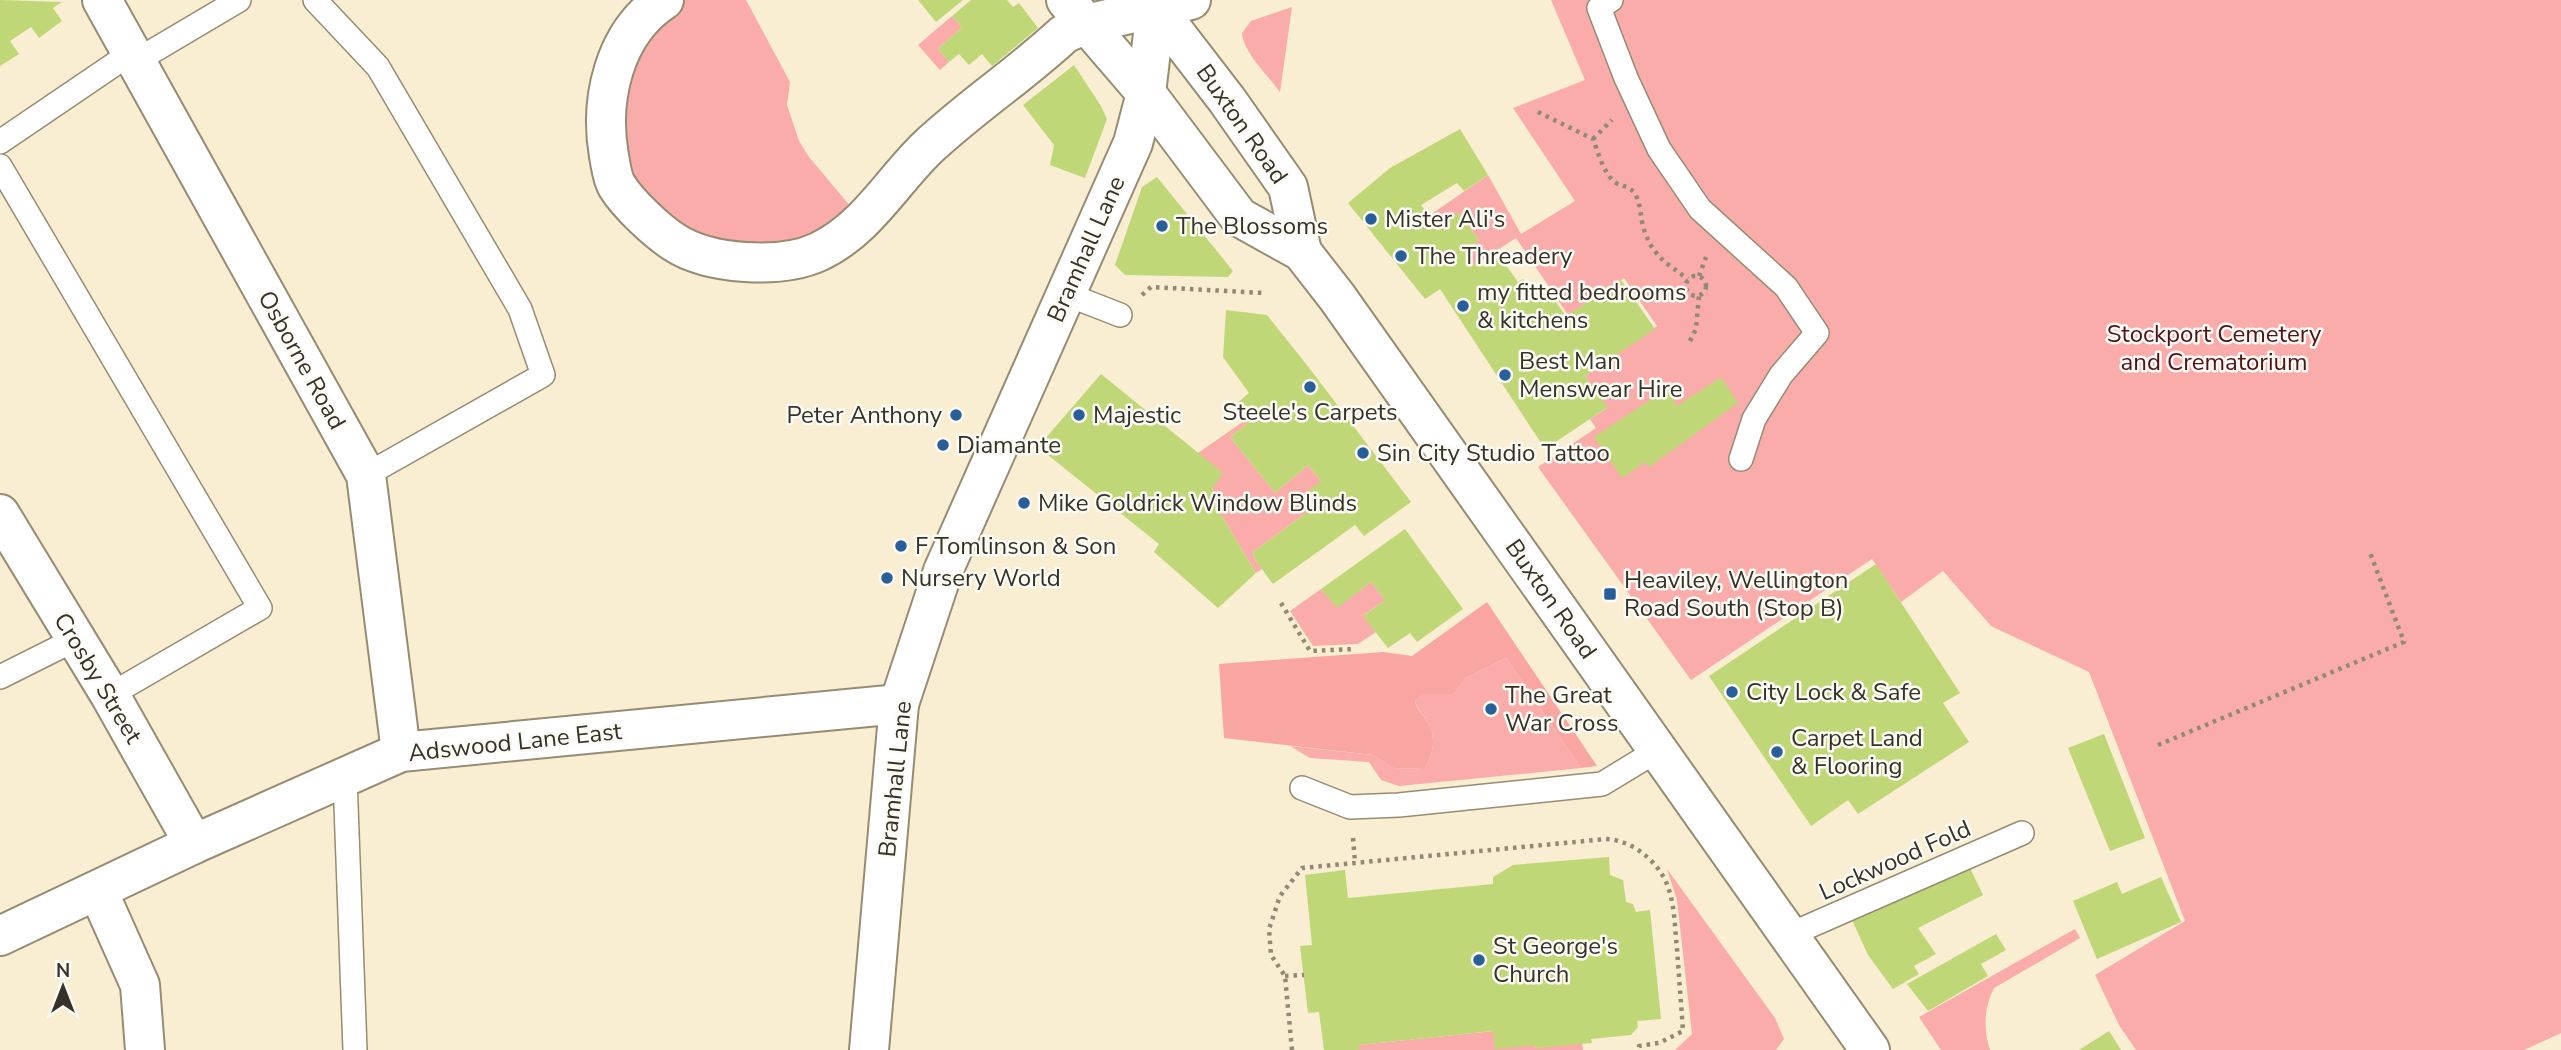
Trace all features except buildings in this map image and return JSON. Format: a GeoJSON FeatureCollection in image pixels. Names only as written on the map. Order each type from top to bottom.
{"type":"FeatureCollection","features":[{"type":"Feature","properties":{"kind":"main road","name":"Osborne Road"},"geometry":{"type":"LineString","coordinates":[[102,0],[366,475],[401,752]]}},
{"type":"Feature","properties":{"kind":"main road"},"geometry":{"type":"LineString","coordinates":[[664,0],[635,26],[612,72],[606,108],[611,166],[616,185],[634,206],[674,242],[700,254],[763,262],[817,253],[848,235],[926,149],[1064,34],[1076,12],[1164,2]]}},
{"type":"Feature","properties":{"kind":"main road","name":"Buxton Road"},"geometry":{"type":"LineString","coordinates":[[1164,2],[1227,100],[1288,187],[1303,252]]}},
{"type":"Feature","properties":{"kind":"main road","name":"Bramhall Lane"},"geometry":{"type":"LineString","coordinates":[[869,1050],[899,704],[943,571],[1133,142],[1164,2]]}},
{"type":"Feature","properties":{"kind":"main road","name":"Buxton Road"},"geometry":{"type":"LineString","coordinates":[[1076,12],[1146,93],[1240,217],[1303,252],[1789,935],[1866,1049]]}},
{"type":"Feature","properties":{"kind":"main road","name":"Crosby Street"},"geometry":{"type":"LineString","coordinates":[[0,514],[74,640],[110,695],[194,844]]}},
{"type":"Feature","properties":{"kind":"main road","name":"Adswood Lane East"},"geometry":{"type":"LineString","coordinates":[[0,936],[194,844],[401,752],[899,704]]}},
{"type":"Feature","properties":{"kind":"main road"},"geometry":{"type":"LineString","coordinates":[[98,891],[140,985],[145,1050]]}},
{"type":"Feature","properties":{"kind":"lane"},"geometry":{"type":"LineString","coordinates":[[0,142],[134,57],[239,0]]}},
{"type":"Feature","properties":{"kind":"lane"},"geometry":{"type":"LineString","coordinates":[[315,0],[378,67],[520,309],[543,375],[366,475]]}},
{"type":"Feature","properties":{"kind":"lane"},"geometry":{"type":"LineString","coordinates":[[1611,0],[1599,8],[1626,78],[1659,149],[1700,209],[1786,287],[1817,333],[1781,375],[1760,408],[1741,459]]}},
{"type":"Feature","properties":{"kind":"lane"},"geometry":{"type":"LineString","coordinates":[[0,166],[260,608],[110,695]]}},
{"type":"Feature","properties":{"kind":"lane"},"geometry":{"type":"LineString","coordinates":[[1066,294],[1120,315]]}},
{"type":"Feature","properties":{"kind":"lane"},"geometry":{"type":"LineString","coordinates":[[0,677],[74,640]]}},
{"type":"Feature","properties":{"kind":"lane"},"geometry":{"type":"LineString","coordinates":[[1302,788],[1350,807],[1399,805],[1575,787],[1602,784],[1658,750]]}},
{"type":"Feature","properties":{"kind":"lane"},"geometry":{"type":"LineString","coordinates":[[345,778],[355,1050]]}},
{"type":"Feature","properties":{"kind":"lane","name":"Lockwood Fold"},"geometry":{"type":"LineString","coordinates":[[1789,935],[2022,833]]}},
{"type":"Feature","properties":{"kind":"path"},"geometry":{"type":"LineString","coordinates":[[1538,113],[1593,139],[1609,174],[1616,183],[1634,192],[1639,203],[1642,224],[1657,256],[1689,279]]}},
{"type":"Feature","properties":{"kind":"path"},"geometry":{"type":"LineString","coordinates":[[1698,275],[1706,281],[1706,289],[1699,295],[1693,295],[1686,285],[1689,279],[1698,275]]}},
{"type":"Feature","properties":{"kind":"path"},"geometry":{"type":"LineString","coordinates":[[1120,315],[1151,287],[1264,293]]}},
{"type":"Feature","properties":{"kind":"path"},"geometry":{"type":"LineString","coordinates":[[1690,341],[1696,329],[1699,295]]}},
{"type":"Feature","properties":{"kind":"path"},"geometry":{"type":"LineString","coordinates":[[2158,745],[2404,642],[2369,550]]}},
{"type":"Feature","properties":{"kind":"path"},"geometry":{"type":"LineString","coordinates":[[1281,603],[1310,651],[1355,649]]}},
{"type":"Feature","properties":{"kind":"path"},"geometry":{"type":"LineString","coordinates":[[1292,1050],[1285,976],[1271,955],[1269,929],[1280,896],[1302,868],[1620,840],[1637,848],[1651,862],[1669,887],[1674,909],[1683,1031],[1659,1043],[1639,1046],[1640,1050]]}},
{"type":"Feature","properties":{"kind":"path"},"geometry":{"type":"LineString","coordinates":[[1285,976],[1304,975]]}},
{"type":"Feature","properties":{"kind":"green space"},"geometry":{"type":"Polygon","coordinates":[[[685,0],[746,0],[790,82],[787,105],[799,141],[856,213],[835,233],[743,252],[662,219],[625,164],[623,71],[670,10],[685,0]]]}},
{"type":"Feature","properties":{"kind":"green space","name":"Stockport Cemetery and Crematorium"},"geometry":{"type":"Polygon","coordinates":[[[1551,0],[2561,0],[2561,1033],[2524,1050],[2136,1050],[2119,1025],[2095,975],[2185,921],[2089,672],[1991,626],[1943,571],[1901,602],[1872,559],[1691,680],[1538,467],[1596,428],[1590,419],[1607,408],[1585,376],[1657,326],[1624,278],[1568,315],[1516,238],[1474,265],[1464,252],[1479,240],[1458,213],[1439,227],[1430,215],[1488,175],[1521,234],[1575,201],[1513,108],[1585,80],[1551,0]]]}},
{"type":"Feature","properties":{"kind":"green space"},"geometry":{"type":"Polygon","coordinates":[[[1292,7],[1280,92],[1247,49],[1242,33],[1251,21],[1292,7]]]}},
{"type":"Feature","properties":{"kind":"green space"},"geometry":{"type":"Polygon","coordinates":[[[952,16],[962,27],[938,49],[949,62],[940,70],[918,45],[952,16]]]}},
{"type":"Feature","properties":{"kind":"green space"},"geometry":{"type":"Polygon","coordinates":[[[1247,419],[1249,422],[1230,437],[1275,493],[1308,465],[1321,481],[1314,507],[1253,552],[1262,569],[1256,573],[1212,500],[1213,488],[1198,453],[1247,419]]]}},
{"type":"Feature","properties":{"kind":"green space"},"geometry":{"type":"Polygon","coordinates":[[[1371,582],[1385,600],[1364,615],[1376,632],[1358,644],[1313,646],[1290,611],[1321,589],[1337,607],[1371,582]]]}},
{"type":"Feature","properties":{"kind":"green space"},"geometry":{"type":"Polygon","coordinates":[[[1506,658],[1581,768],[1399,786],[1381,780],[1369,762],[1310,758],[1290,746],[1373,755],[1393,768],[1425,769],[1433,737],[1415,701],[1423,694],[1454,694],[1466,678],[1506,658]]]}},
{"type":"Feature","properties":{"kind":"green space"},"geometry":{"type":"Polygon","coordinates":[[[1667,869],[1775,1018],[1784,1039],[1776,1050],[1675,1050],[1692,1034],[1677,900],[1667,869]]]}},
{"type":"Feature","properties":{"kind":"green space"},"geometry":{"type":"Polygon","coordinates":[[[2075,929],[2080,938],[1994,988],[1986,1018],[1990,1050],[1941,1050],[1919,1017],[2075,929]]]}},
{"type":"Feature","properties":{"kind":"green space"},"geometry":{"type":"Polygon","coordinates":[[[1493,1031],[1534,1045],[1535,1048],[1582,1043],[1583,1050],[1359,1050],[1359,1045],[1493,1031]]]}},
{"type":"Feature","properties":{"kind":"shaded area"},"geometry":{"type":"Polygon","coordinates":[[[1487,602],[1597,766],[1581,768],[1506,658],[1466,678],[1454,694],[1423,694],[1415,701],[1433,737],[1425,769],[1393,768],[1373,755],[1224,738],[1219,664],[1383,652],[1412,656],[1487,602]]]}},
{"type":"Feature","properties":{"kind":"place","name":"Mister Ali's"},"geometry":{"type":"Point","coordinates":[1371,219]}},
{"type":"Feature","properties":{"kind":"place","name":"The Blossoms"},"geometry":{"type":"Point","coordinates":[1162,226]}},
{"type":"Feature","properties":{"kind":"place","name":"The Threadery"},"geometry":{"type":"Point","coordinates":[1401,256]}},
{"type":"Feature","properties":{"kind":"place","name":"my fitted bedrooms & kitchens"},"geometry":{"type":"Point","coordinates":[1463,306]}},
{"type":"Feature","properties":{"kind":"place","name":"Best Man Menswear Hire"},"geometry":{"type":"Point","coordinates":[1505,375]}},
{"type":"Feature","properties":{"kind":"place","name":"Steele's Carpets"},"geometry":{"type":"Point","coordinates":[1310,387]}},
{"type":"Feature","properties":{"kind":"place","name":"Peter Anthony"},"geometry":{"type":"Point","coordinates":[956,415]}},
{"type":"Feature","properties":{"kind":"place","name":"Majestic"},"geometry":{"type":"Point","coordinates":[1079,415]}},
{"type":"Feature","properties":{"kind":"place","name":"Diamante"},"geometry":{"type":"Point","coordinates":[943,445]}},
{"type":"Feature","properties":{"kind":"place","name":"Sin City Studio Tattoo"},"geometry":{"type":"Point","coordinates":[1363,453]}},
{"type":"Feature","properties":{"kind":"place","name":"Mike Goldrick Window Blinds"},"geometry":{"type":"Point","coordinates":[1024,503]}},
{"type":"Feature","properties":{"kind":"place","name":"F Tomlinson & Son"},"geometry":{"type":"Point","coordinates":[901,546]}},
{"type":"Feature","properties":{"kind":"place","name":"Nursery World"},"geometry":{"type":"Point","coordinates":[887,578]}},
{"type":"Feature","properties":{"kind":"place","name":"Heaviley, Wellington Road South (Stop B)"},"geometry":{"type":"Point","coordinates":[1610,594]}},
{"type":"Feature","properties":{"kind":"place","name":"City Lock & Safe"},"geometry":{"type":"Point","coordinates":[1732,692]}},
{"type":"Feature","properties":{"kind":"place","name":"The Great War Cross"},"geometry":{"type":"Point","coordinates":[1491,709]}},
{"type":"Feature","properties":{"kind":"place","name":"Carpet Land & Flooring"},"geometry":{"type":"Point","coordinates":[1777,752]}},
{"type":"Feature","properties":{"kind":"place","name":"St George's Church"},"geometry":{"type":"Point","coordinates":[1479,960]}}]}
